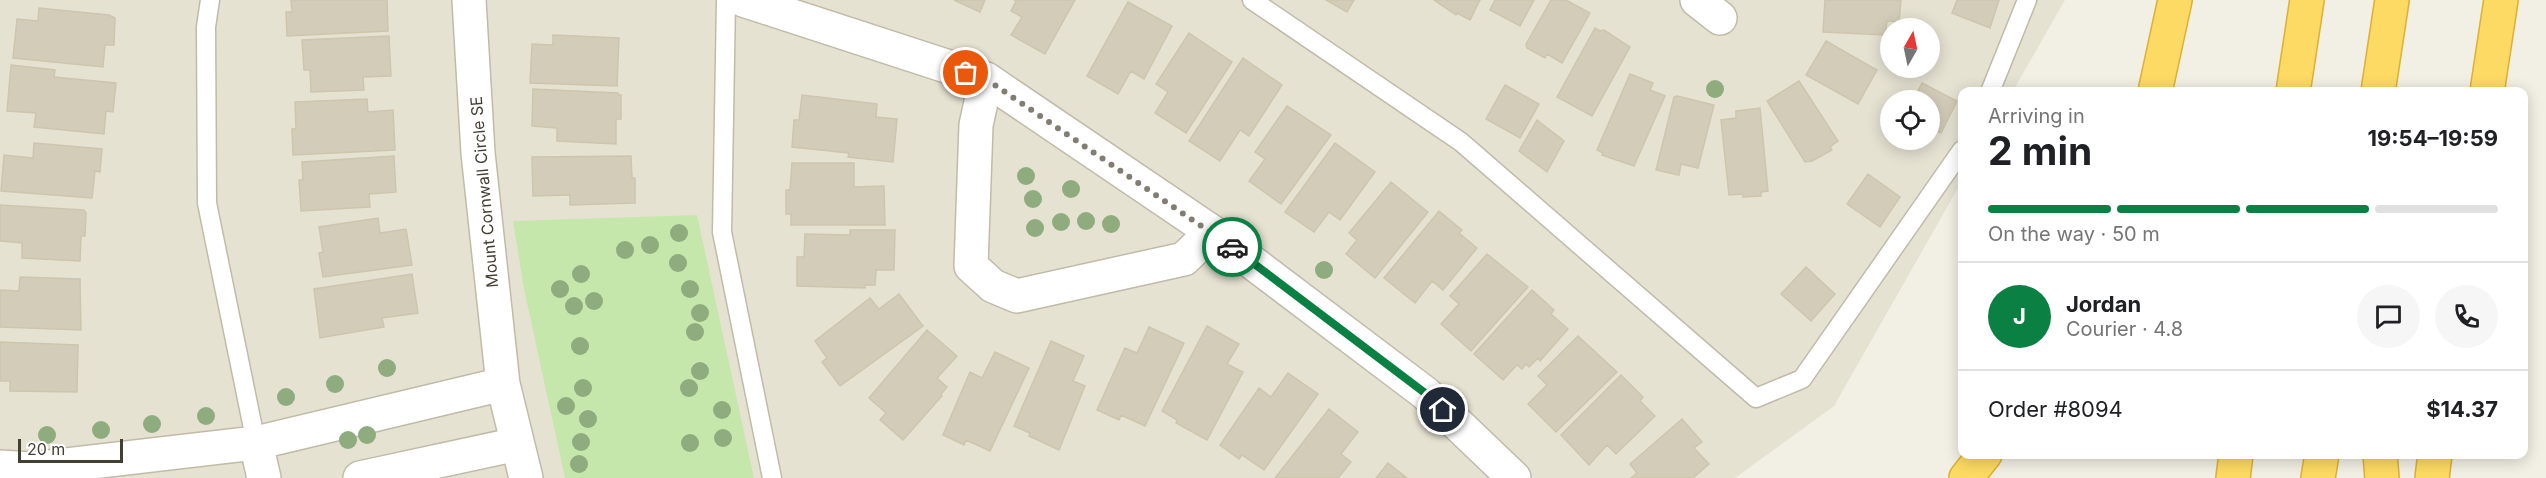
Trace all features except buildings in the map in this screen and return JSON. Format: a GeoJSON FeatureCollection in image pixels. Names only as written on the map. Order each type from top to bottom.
{"type":"FeatureCollection","features":[{"type":"Feature","properties":{"kind":"highway"},"geometry":{"type":"LineString","coordinates":[[2156,87],[2175,0]]}},
{"type":"Feature","properties":{"kind":"highway"},"geometry":{"type":"LineString","coordinates":[[2294,87],[2307,0]]}},
{"type":"Feature","properties":{"kind":"highway"},"geometry":{"type":"LineString","coordinates":[[2379,87],[2392,0]]}},
{"type":"Feature","properties":{"kind":"highway"},"geometry":{"type":"LineString","coordinates":[[2488,87],[2500,0]]}},
{"type":"Feature","properties":{"kind":"highway"},"geometry":{"type":"LineString","coordinates":[[1966,478],[1981,459]]}},
{"type":"Feature","properties":{"kind":"highway"},"geometry":{"type":"LineString","coordinates":[[2233,478],[2235,459]]}},
{"type":"Feature","properties":{"kind":"highway"},"geometry":{"type":"LineString","coordinates":[[2318,478],[2321,459]]}},
{"type":"Feature","properties":{"kind":"highway"},"geometry":{"type":"LineString","coordinates":[[2380,459],[2382,478]]}},
{"type":"Feature","properties":{"kind":"highway"},"geometry":{"type":"LineString","coordinates":[[2432,478],[2434,459]]}},
{"type":"Feature","properties":{"kind":"street","name":"Mount Cornwall Circle SE"},"geometry":{"type":"LineString","coordinates":[[469,0],[478,153],[503,384],[526,478]]}},
{"type":"Feature","properties":{"kind":"street"},"geometry":{"type":"LineString","coordinates":[[743,0],[986,79],[1212,232],[1425,393],[1514,478]]}},
{"type":"Feature","properties":{"kind":"street"},"geometry":{"type":"LineString","coordinates":[[986,79],[976,125],[971,266],[993,286],[1017,296],[1184,259],[1212,232]]}},
{"type":"Feature","properties":{"kind":"street"},"geometry":{"type":"LineString","coordinates":[[0,467],[32,469],[256,443],[503,384]]}},
{"type":"Feature","properties":{"kind":"street"},"geometry":{"type":"LineString","coordinates":[[256,443],[264,478]]}},
{"type":"Feature","properties":{"kind":"street"},"geometry":{"type":"LineString","coordinates":[[360,478],[517,444]]}},
{"type":"Feature","properties":{"kind":"lane"},"geometry":{"type":"LineString","coordinates":[[210,0],[206,27],[207,203],[256,443]]}},
{"type":"Feature","properties":{"kind":"lane"},"geometry":{"type":"LineString","coordinates":[[726,0],[722,232],[772,478]]}},
{"type":"Feature","properties":{"kind":"lane"},"geometry":{"type":"LineString","coordinates":[[1252,0],[1461,142],[1756,398],[1802,379],[1958,156]]}},
{"type":"Feature","properties":{"kind":"lane"},"geometry":{"type":"LineString","coordinates":[[1992,87],[2027,0]]}},
{"type":"Feature","properties":{"kind":"shaded area"},"geometry":{"type":"Polygon","coordinates":[[[0,0],[2065,0],[2015,87],[1958,87],[1958,188],[1834,406],[1735,478],[0,478],[0,0]]]}},
{"type":"Feature","properties":{"kind":"green space"},"geometry":{"type":"Polygon","coordinates":[[[697,215],[754,478],[565,478],[524,289],[513,221],[697,215]]]}},
{"type":"Feature","properties":{"kind":"way so far"},"geometry":{"type":"LineString","coordinates":[[966,73],[986,79],[1232,247]]}},
{"type":"Feature","properties":{"kind":"route"},"geometry":{"type":"LineString","coordinates":[[1232,247],[1425,393],[1443,410]]}}]}
